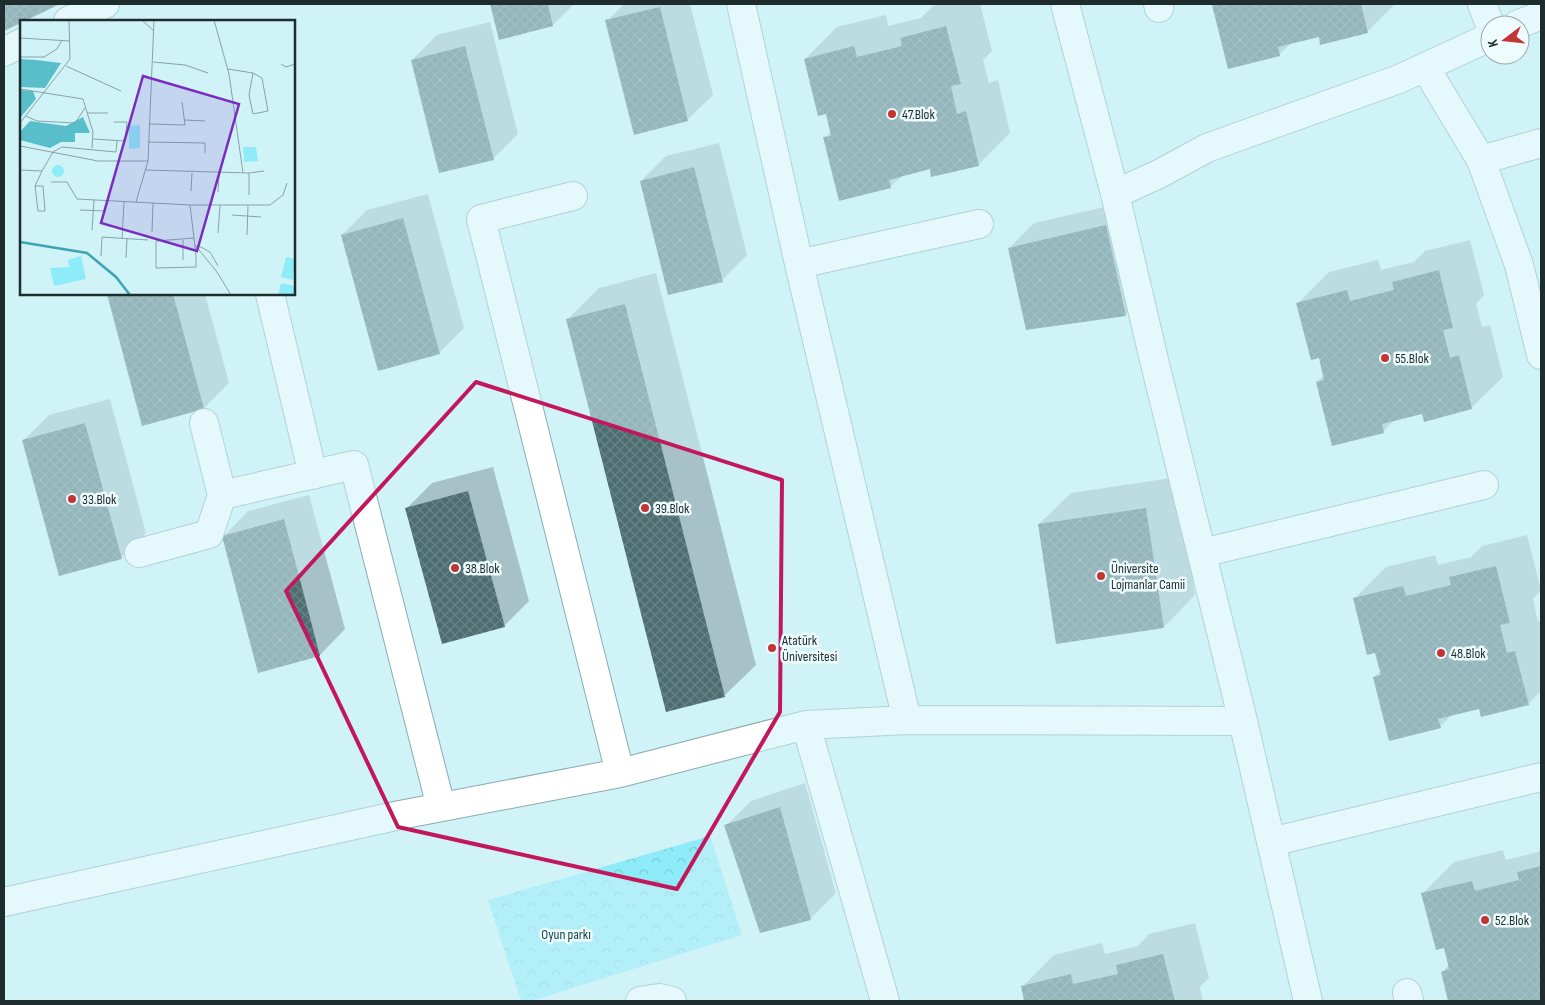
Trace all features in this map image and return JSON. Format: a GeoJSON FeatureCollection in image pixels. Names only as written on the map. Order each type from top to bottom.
{"type":"FeatureCollection","features":[{"type":"Feature","properties":{"kind":"street"},"geometry":{"type":"LineString","coordinates":[[70,20],[105,4]]}},
{"type":"Feature","properties":{"kind":"street"},"geometry":{"type":"LineString","coordinates":[[741,4],[799,264],[907,720]]}},
{"type":"Feature","properties":{"kind":"street"},"geometry":{"type":"LineString","coordinates":[[1065,4],[1116,194],[1154,364],[1244,721],[1308,1001]]}},
{"type":"Feature","properties":{"kind":"street"},"geometry":{"type":"LineString","coordinates":[[1116,194],[1159,174],[1207,148],[1399,79],[1480,41]]}},
{"type":"Feature","properties":{"kind":"street"},"geometry":{"type":"LineString","coordinates":[[4,52],[20,44]]}},
{"type":"Feature","properties":{"kind":"street"},"geometry":{"type":"LineString","coordinates":[[1425,67],[1481,160],[1519,265],[1541,355]]}},
{"type":"Feature","properties":{"kind":"street"},"geometry":{"type":"LineString","coordinates":[[1481,160],[1541,143]]}},
{"type":"Feature","properties":{"kind":"street"},"geometry":{"type":"LineString","coordinates":[[573,196],[481,219],[620,773]]}},
{"type":"Feature","properties":{"kind":"street"},"geometry":{"type":"LineString","coordinates":[[799,264],[980,224]]}},
{"type":"Feature","properties":{"kind":"street"},"geometry":{"type":"LineString","coordinates":[[270,295],[313,474]]}},
{"type":"Feature","properties":{"kind":"street"},"geometry":{"type":"LineString","coordinates":[[139,553],[209,534],[222,495],[204,422]]}},
{"type":"Feature","properties":{"kind":"street"},"geometry":{"type":"LineString","coordinates":[[222,495],[354,465],[441,807]]}},
{"type":"Feature","properties":{"kind":"street"},"geometry":{"type":"LineString","coordinates":[[1202,553],[1484,485]]}},
{"type":"Feature","properties":{"kind":"street"},"geometry":{"type":"LineString","coordinates":[[4,902],[441,807],[620,773],[806,725],[907,720],[1244,721]]}},
{"type":"Feature","properties":{"kind":"street"},"geometry":{"type":"LineString","coordinates":[[806,725],[885,1001]]}},
{"type":"Feature","properties":{"kind":"street"},"geometry":{"type":"LineString","coordinates":[[1271,842],[1541,777]]}},
{"type":"Feature","properties":{"kind":"street"},"geometry":{"type":"LineString","coordinates":[[640,1001],[659,998],[672,1001]]}},
{"type":"Feature","properties":{"kind":"highlighted area"},"geometry":{"type":"Polygon","coordinates":[[[476,382],[782,480],[780,712],[677,889],[398,827],[286,591],[476,382]]]}},
{"type":"Feature","properties":{"kind":"green space","name":"Oyun parkı"},"geometry":{"type":"Polygon","coordinates":[[[710,836],[742,935],[531,1001],[521,1001],[488,900],[710,836]]]}},
{"type":"Feature","properties":{"kind":"building"},"geometry":{"type":"Polygon","coordinates":[[[4,4],[60,4],[27,20],[20,20],[20,23],[4,31],[4,4]]]}},
{"type":"Feature","properties":{"kind":"building"},"geometry":{"type":"Polygon","coordinates":[[[490,4],[548,4],[553,26],[499,40],[490,4]]]}},
{"type":"Feature","properties":{"kind":"building"},"geometry":{"type":"Polygon","coordinates":[[[1361,4],[1368,33],[1320,45],[1319,37],[1278,47],[1280,56],[1228,69],[1212,5],[1361,4]]]}},
{"type":"Feature","properties":{"kind":"building"},"geometry":{"type":"Polygon","coordinates":[[[660,7],[688,121],[634,135],[605,20],[660,7]]]}},
{"type":"Feature","properties":{"kind":"building","name":"47.Blok"},"geometry":{"type":"Polygon","coordinates":[[[946,26],[961,84],[951,86],[957,114],[966,111],[979,166],[931,177],[930,169],[889,180],[891,188],[839,201],[823,137],[831,136],[826,114],[818,116],[804,59],[854,46],[857,57],[902,46],[900,38],[946,26]]]}},
{"type":"Feature","properties":{"kind":"building"},"geometry":{"type":"Polygon","coordinates":[[[465,46],[494,160],[439,173],[411,60],[465,46]]]}},
{"type":"Feature","properties":{"kind":"building"},"geometry":{"type":"Polygon","coordinates":[[[694,167],[723,282],[668,295],[640,181],[694,167]]]}},
{"type":"Feature","properties":{"kind":"building"},"geometry":{"type":"Polygon","coordinates":[[[403,218],[440,354],[378,371],[341,235],[403,218]]]}},
{"type":"Feature","properties":{"kind":"building"},"geometry":{"type":"Polygon","coordinates":[[[1106,225],[1126,316],[1026,330],[1008,248],[1106,225]]]}},
{"type":"Feature","properties":{"kind":"building","name":"55.Blok"},"geometry":{"type":"Polygon","coordinates":[[[1439,270],[1453,328],[1443,330],[1450,358],[1459,355],[1472,409],[1424,422],[1422,414],[1382,424],[1384,433],[1332,446],[1316,382],[1324,380],[1319,358],[1311,360],[1296,303],[1347,290],[1350,301],[1394,290],[1392,282],[1439,270]]]}},
{"type":"Feature","properties":{"kind":"building"},"geometry":{"type":"Polygon","coordinates":[[[107,295],[173,295],[204,409],[142,426],[107,295]]]}},
{"type":"Feature","properties":{"kind":"building","name":"39.Blok"},"geometry":{"type":"Polygon","coordinates":[[[625,304],[725,697],[666,712],[566,319],[625,304]]]}},
{"type":"Feature","properties":{"kind":"building","name":"33.Blok"},"geometry":{"type":"Polygon","coordinates":[[[85,423],[122,559],[59,576],[22,440],[85,423]]]}},
{"type":"Feature","properties":{"kind":"building","name":"38.Blok"},"geometry":{"type":"Polygon","coordinates":[[[468,491],[505,627],[442,644],[405,508],[468,491]]]}},
{"type":"Feature","properties":{"kind":"building","name":"Üniversite Lojmanlar Camii"},"geometry":{"type":"Polygon","coordinates":[[[1146,508],[1164,628],[1056,644],[1038,524],[1146,508]]]}},
{"type":"Feature","properties":{"kind":"building"},"geometry":{"type":"Polygon","coordinates":[[[284,519],[320,656],[258,673],[222,536],[284,519]]]}},
{"type":"Feature","properties":{"kind":"building","name":"48.Blok"},"geometry":{"type":"Polygon","coordinates":[[[1496,566],[1510,623],[1500,625],[1507,653],[1515,651],[1529,705],[1481,717],[1479,709],[1438,719],[1441,728],[1389,741],[1373,677],[1381,675],[1375,653],[1367,655],[1353,598],[1403,586],[1406,596],[1451,585],[1449,577],[1496,566]]]}},
{"type":"Feature","properties":{"kind":"building"},"geometry":{"type":"Polygon","coordinates":[[[780,807],[811,920],[760,933],[724,825],[780,807]]]}},
{"type":"Feature","properties":{"kind":"building","name":"52.Blok"},"geometry":{"type":"Polygon","coordinates":[[[1541,866],[1541,1001],[1448,1001],[1441,972],[1449,969],[1444,948],[1436,950],[1421,893],[1472,881],[1475,891],[1519,880],[1517,872],[1541,866]]]}},
{"type":"Feature","properties":{"kind":"building"},"geometry":{"type":"Polygon","coordinates":[[[1163,954],[1175,1001],[1024,1001],[1021,986],[1071,974],[1073,984],[1118,974],[1116,965],[1163,954]]]}},
{"type":"Feature","properties":{"kind":"place","name":"47.Blok"},"geometry":{"type":"Point","coordinates":[892,114]}},
{"type":"Feature","properties":{"kind":"place","name":"55.Blok"},"geometry":{"type":"Point","coordinates":[1385,358]}},
{"type":"Feature","properties":{"kind":"place","name":"33.Blok"},"geometry":{"type":"Point","coordinates":[72,499]}},
{"type":"Feature","properties":{"kind":"place","name":"39.Blok"},"geometry":{"type":"Point","coordinates":[645,508]}},
{"type":"Feature","properties":{"kind":"place","name":"38.Blok"},"geometry":{"type":"Point","coordinates":[455,568]}},
{"type":"Feature","properties":{"kind":"place","name":"Üniversite Lojmanlar Camii"},"geometry":{"type":"Point","coordinates":[1101,576]}},
{"type":"Feature","properties":{"kind":"place","name":"Atatürk Üniversitesi"},"geometry":{"type":"Point","coordinates":[772,648]}},
{"type":"Feature","properties":{"kind":"place","name":"48.Blok"},"geometry":{"type":"Point","coordinates":[1441,653]}},
{"type":"Feature","properties":{"kind":"place","name":"52.Blok"},"geometry":{"type":"Point","coordinates":[1485,920]}}]}
